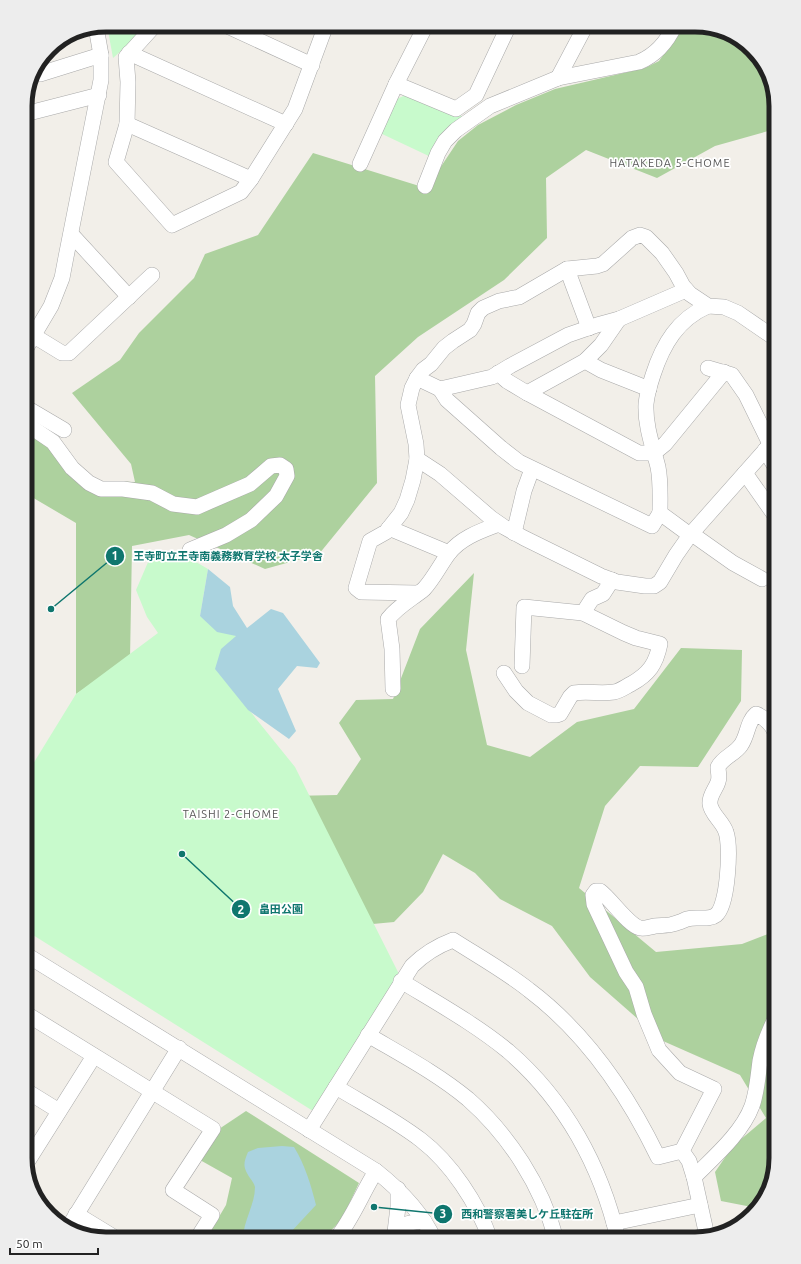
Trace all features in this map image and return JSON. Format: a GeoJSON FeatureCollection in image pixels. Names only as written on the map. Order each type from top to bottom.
{"type":"FeatureCollection","features":[{"type":"Feature","properties":{"kind":"street"},"geometry":{"type":"LineString","coordinates":[[32,329],[51,306],[62,278],[99,95],[101,80],[101,55],[97,32]]}},
{"type":"Feature","properties":{"kind":"street"},"geometry":{"type":"LineString","coordinates":[[148,32],[126,58],[128,82],[127,124],[116,162],[172,225],[241,192],[296,109],[324,32]]}},
{"type":"Feature","properties":{"kind":"street"},"geometry":{"type":"LineString","coordinates":[[250,32],[312,65]]}},
{"type":"Feature","properties":{"kind":"street"},"geometry":{"type":"LineString","coordinates":[[360,164],[396,84],[422,32]]}},
{"type":"Feature","properties":{"kind":"street"},"geometry":{"type":"LineString","coordinates":[[396,84],[456,109],[476,95],[506,32]]}},
{"type":"Feature","properties":{"kind":"street"},"geometry":{"type":"LineString","coordinates":[[558,78],[582,32]]}},
{"type":"Feature","properties":{"kind":"street"},"geometry":{"type":"LineString","coordinates":[[425,186],[438,153],[445,141],[456,130],[490,106],[558,78],[639,62],[648,58],[660,49],[672,32]]}},
{"type":"Feature","properties":{"kind":"street"},"geometry":{"type":"LineString","coordinates":[[129,53],[286,124]]}},
{"type":"Feature","properties":{"kind":"street"},"geometry":{"type":"LineString","coordinates":[[40,74],[101,55]]}},
{"type":"Feature","properties":{"kind":"street"},"geometry":{"type":"LineString","coordinates":[[32,112],[99,95]]}},
{"type":"Feature","properties":{"kind":"street"},"geometry":{"type":"LineString","coordinates":[[467,102],[474,117]]}},
{"type":"Feature","properties":{"kind":"street"},"geometry":{"type":"LineString","coordinates":[[127,124],[251,179]]}},
{"type":"Feature","properties":{"kind":"street"},"geometry":{"type":"LineString","coordinates":[[71,234],[129,297]]}},
{"type":"Feature","properties":{"kind":"street"},"geometry":{"type":"LineString","coordinates":[[417,593],[361,592],[356,588],[370,541],[386,532],[401,513],[413,480],[416,459],[416,444],[408,405],[412,388],[423,370],[431,364],[444,348],[453,340],[470,330],[478,314],[483,308],[499,301],[519,298],[567,269],[603,264],[632,238],[640,235],[646,237],[662,253],[686,290],[708,306]]}},
{"type":"Feature","properties":{"kind":"street"},"geometry":{"type":"LineString","coordinates":[[567,269],[577,298],[590,328]]}},
{"type":"Feature","properties":{"kind":"street"},"geometry":{"type":"LineString","coordinates":[[32,335],[62,353],[69,353],[152,275]]}},
{"type":"Feature","properties":{"kind":"street"},"geometry":{"type":"LineString","coordinates":[[440,389],[492,377],[568,335],[619,319],[686,290]]}},
{"type":"Feature","properties":{"kind":"street"},"geometry":{"type":"LineString","coordinates":[[417,378],[440,389],[447,400],[518,462],[652,526],[660,513],[658,469],[650,441],[646,405],[648,389],[661,353],[670,337],[682,323],[697,310],[708,306],[724,307],[738,313],[769,334]]}},
{"type":"Feature","properties":{"kind":"street"},"geometry":{"type":"LineString","coordinates":[[527,393],[585,361],[601,345],[619,319]]}},
{"type":"Feature","properties":{"kind":"street"},"geometry":{"type":"LineString","coordinates":[[585,361],[601,370],[648,389]]}},
{"type":"Feature","properties":{"kind":"street"},"geometry":{"type":"LineString","coordinates":[[708,368],[732,375],[746,395],[769,442]]}},
{"type":"Feature","properties":{"kind":"street"},"geometry":{"type":"LineString","coordinates":[[498,373],[507,381],[527,393],[639,454],[654,453],[665,444],[724,372]]}},
{"type":"Feature","properties":{"kind":"street"},"geometry":{"type":"LineString","coordinates":[[32,411],[64,430]]}},
{"type":"Feature","properties":{"kind":"street"},"geometry":{"type":"LineString","coordinates":[[32,428],[53,442],[72,468],[89,483],[101,489],[122,489],[152,493],[173,504],[197,507],[250,484],[271,466],[280,465],[286,469],[287,476],[276,496],[251,520],[226,534],[190,550]]}},
{"type":"Feature","properties":{"kind":"street"},"geometry":{"type":"LineString","coordinates":[[416,459],[440,474],[499,524],[514,533],[601,576],[612,580],[645,586],[654,586],[660,582],[676,555],[691,534],[769,445]]}},
{"type":"Feature","properties":{"kind":"street"},"geometry":{"type":"LineString","coordinates":[[514,533],[532,468]]}},
{"type":"Feature","properties":{"kind":"street"},"geometry":{"type":"LineString","coordinates":[[745,473],[769,507]]}},
{"type":"Feature","properties":{"kind":"street"},"geometry":{"type":"LineString","coordinates":[[660,513],[762,580]]}},
{"type":"Feature","properties":{"kind":"street"},"geometry":{"type":"LineString","coordinates":[[393,689],[392,649],[388,618],[395,610],[423,589],[434,577],[449,553],[458,544],[466,538],[499,524]]}},
{"type":"Feature","properties":{"kind":"street"},"geometry":{"type":"LineString","coordinates":[[389,528],[449,553]]}},
{"type":"Feature","properties":{"kind":"street"},"geometry":{"type":"LineString","coordinates":[[582,613],[592,599],[603,594],[612,580]]}},
{"type":"Feature","properties":{"kind":"street"},"geometry":{"type":"LineString","coordinates":[[504,673],[516,691],[528,703],[551,715],[557,715],[560,714],[574,693],[614,692],[623,689],[642,678],[650,671],[658,656],[660,644],[636,638],[582,613],[524,607],[522,666]]}},
{"type":"Feature","properties":{"kind":"street"},"geometry":{"type":"LineString","coordinates":[[682,1152],[714,1090],[680,1073],[659,1050],[644,1014],[636,986],[626,972],[594,904],[593,895],[596,891],[600,891],[607,896],[629,921],[638,927],[645,928],[674,924],[689,918],[710,918],[718,914],[725,891],[729,867],[727,833],[710,806],[710,798],[718,783],[718,767],[721,762],[741,745],[752,718],[756,714],[762,716],[769,722]]}},
{"type":"Feature","properties":{"kind":"street"},"geometry":{"type":"LineString","coordinates":[[309,1130],[401,981],[412,966],[418,959],[435,948],[453,940],[529,990],[566,1022],[610,1072],[627,1098],[658,1156],[682,1152]]}},
{"type":"Feature","properties":{"kind":"street"},"geometry":{"type":"LineString","coordinates":[[32,958],[376,1171],[398,1189],[413,1205],[430,1232]]}},
{"type":"Feature","properties":{"kind":"street"},"geometry":{"type":"LineString","coordinates":[[401,981],[486,1035],[506,1050],[534,1076],[562,1110],[577,1132],[602,1185],[616,1232]]}},
{"type":"Feature","properties":{"kind":"street"},"geometry":{"type":"LineString","coordinates":[[32,1017],[213,1129],[173,1190],[212,1215],[201,1232]]}},
{"type":"Feature","properties":{"kind":"street"},"geometry":{"type":"LineString","coordinates":[[694,1177],[732,1138],[752,1106],[760,1058],[769,1030]]}},
{"type":"Feature","properties":{"kind":"street"},"geometry":{"type":"LineString","coordinates":[[368,1035],[449,1085],[468,1099],[487,1118],[511,1147],[535,1186],[545,1207],[554,1232]]}},
{"type":"Feature","properties":{"kind":"street"},"geometry":{"type":"LineString","coordinates":[[71,1223],[178,1048]]}},
{"type":"Feature","properties":{"kind":"street"},"geometry":{"type":"LineString","coordinates":[[32,1155],[94,1056]]}},
{"type":"Feature","properties":{"kind":"street"},"geometry":{"type":"LineString","coordinates":[[336,1087],[405,1128],[439,1157],[452,1171],[467,1193],[486,1225],[488,1232]]}},
{"type":"Feature","properties":{"kind":"street"},"geometry":{"type":"LineString","coordinates":[[32,1094],[60,1111]]}},
{"type":"Feature","properties":{"kind":"street"},"geometry":{"type":"LineString","coordinates":[[682,1152],[689,1161],[694,1177],[706,1231]]}},
{"type":"Feature","properties":{"kind":"street"},"geometry":{"type":"LineString","coordinates":[[342,1232],[376,1171]]}},
{"type":"Feature","properties":{"kind":"street"},"geometry":{"type":"LineString","coordinates":[[396,1232],[398,1189]]}},
{"type":"Feature","properties":{"kind":"street"},"geometry":{"type":"LineString","coordinates":[[614,1223],[700,1205]]}},
{"type":"Feature","properties":{"kind":"street"},"geometry":{"type":"LineString","coordinates":[[76,1214],[106,1232]]}},
{"type":"Feature","properties":{"kind":"street"},"geometry":{"type":"LineString","coordinates":[[398,1232],[401,1227],[407,1224],[424,1221]]}},
{"type":"Feature","properties":{"kind":"green space"},"geometry":{"type":"Polygon","coordinates":[[[108,32],[142,32],[113,58],[108,32]]]}},
{"type":"Feature","properties":{"kind":"green space"},"geometry":{"type":"Polygon","coordinates":[[[678,32],[710,33],[736,44],[744,50],[757,65],[766,87],[769,106],[768,131],[715,146],[657,178],[586,150],[546,178],[547,238],[504,280],[418,337],[375,376],[377,483],[319,554],[265,569],[189,535],[132,546],[130,659],[76,694],[76,523],[32,497],[32,435],[49,448],[100,496],[104,481],[135,482],[131,464],[72,393],[120,360],[139,333],[194,278],[205,254],[258,235],[313,153],[429,189],[440,168],[458,141],[478,125],[516,105],[555,89],[645,68],[659,61],[678,32]]]}},
{"type":"Feature","properties":{"kind":"green space"},"geometry":{"type":"Polygon","coordinates":[[[406,95],[464,117],[433,158],[380,133],[394,100],[406,95]]]}},
{"type":"Feature","properties":{"kind":"green space"},"geometry":{"type":"Polygon","coordinates":[[[177,551],[208,569],[200,616],[236,636],[216,669],[295,767],[399,974],[313,1111],[32,934],[32,766],[76,694],[158,633],[147,617],[136,590],[152,553],[177,551]]]}},
{"type":"Feature","properties":{"kind":"green space"},"geometry":{"type":"Polygon","coordinates":[[[474,573],[466,650],[487,745],[530,757],[577,722],[634,709],[681,648],[742,650],[741,701],[698,767],[640,766],[605,806],[579,888],[656,952],[742,944],[769,934],[769,1158],[763,1187],[751,1207],[721,1201],[715,1172],[733,1146],[766,1118],[740,1075],[663,1041],[590,977],[552,926],[500,899],[475,873],[443,854],[423,892],[394,922],[362,925],[291,796],[337,795],[361,759],[339,723],[356,700],[393,699],[420,629],[474,573]]]}},
{"type":"Feature","properties":{"kind":"green space"},"geometry":{"type":"Polygon","coordinates":[[[246,1111],[359,1183],[342,1219],[330,1232],[210,1232],[226,1205],[232,1178],[200,1160],[219,1129],[246,1111]]]}},
{"type":"Feature","properties":{"kind":"water"},"geometry":{"type":"Polygon","coordinates":[[[208,569],[230,587],[233,606],[247,628],[271,609],[283,613],[320,663],[317,668],[297,666],[278,689],[296,731],[289,739],[248,710],[215,669],[221,649],[236,636],[217,632],[200,616],[208,569]]]}},
{"type":"Feature","properties":{"kind":"water"},"geometry":{"type":"Polygon","coordinates":[[[282,1146],[294,1147],[307,1175],[316,1205],[291,1232],[244,1232],[255,1187],[245,1168],[245,1160],[248,1152],[258,1148],[282,1146]]]}},
{"type":"Feature","properties":{"kind":"place","name":"王寺町立王寺南義務教育学校 太子学舎"},"geometry":{"type":"Point","coordinates":[51,609]}},
{"type":"Feature","properties":{"kind":"place","name":"畠田公園"},"geometry":{"type":"Point","coordinates":[182,854]}},
{"type":"Feature","properties":{"kind":"place","name":"西和警察署美しケ丘駐在所"},"geometry":{"type":"Point","coordinates":[374,1207]}},
{"type":"Feature","properties":{"kind":"district","name":"HATAKEDA 5-CHOME"},"geometry":{"type":"Point","coordinates":[670,163]}},
{"type":"Feature","properties":{"kind":"district","name":"TAISHI 2-CHOME"},"geometry":{"type":"Point","coordinates":[231,814]}}]}
